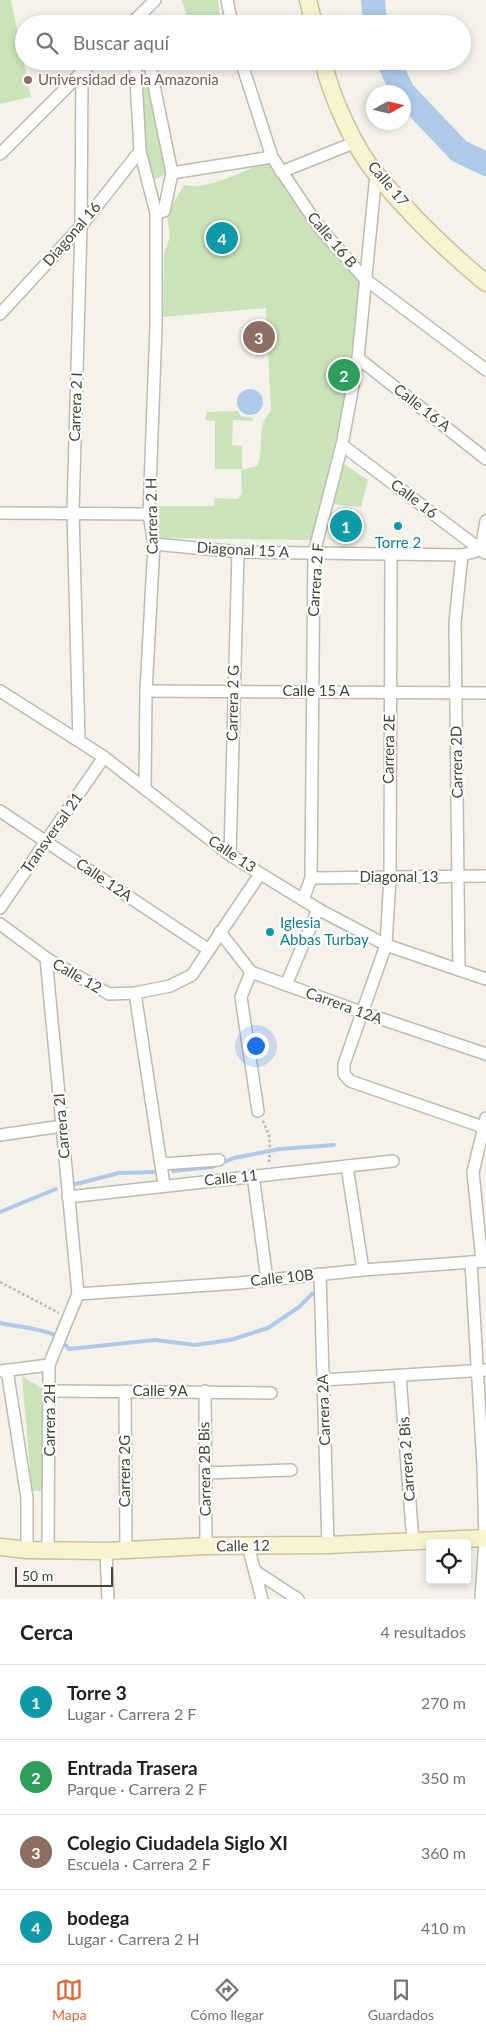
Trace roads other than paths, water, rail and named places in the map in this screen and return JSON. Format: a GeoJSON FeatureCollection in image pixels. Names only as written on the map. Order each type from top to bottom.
{"type":"FeatureCollection","features":[{"type":"Feature","properties":{"kind":"main road"},"geometry":{"type":"LineString","coordinates":[[308,0],[312,15]]}},
{"type":"Feature","properties":{"kind":"main road","name":"Calle 17"},"geometry":{"type":"LineString","coordinates":[[326,70],[341,115],[376,174],[454,256],[486,283]]}},
{"type":"Feature","properties":{"kind":"main road","name":"Calle 12"},"geometry":{"type":"LineString","coordinates":[[0,1547],[48,1551],[106,1551],[206,1546],[328,1545],[486,1538]]}},
{"type":"Feature","properties":{"kind":"street"},"geometry":{"type":"LineString","coordinates":[[142,15],[155,0]]}},
{"type":"Feature","properties":{"kind":"street"},"geometry":{"type":"LineString","coordinates":[[227,0],[230,15]]}},
{"type":"Feature","properties":{"kind":"street"},"geometry":{"type":"LineString","coordinates":[[0,154],[85,70]]}},
{"type":"Feature","properties":{"kind":"street"},"geometry":{"type":"LineString","coordinates":[[136,70],[140,151],[156,213],[164,211],[172,173],[152,70]]}},
{"type":"Feature","properties":{"kind":"street","name":"Calle 16 B"},"geometry":{"type":"LineString","coordinates":[[244,70],[272,157],[319,227],[365,279],[486,370]]}},
{"type":"Feature","properties":{"kind":"street","name":"Carrera 2 I"},"geometry":{"type":"LineString","coordinates":[[79,741],[73,512],[81,226],[82,73]]}},
{"type":"Feature","properties":{"kind":"street"},"geometry":{"type":"LineString","coordinates":[[281,172],[356,142]]}},
{"type":"Feature","properties":{"kind":"street","name":"Diagonal 16"},"geometry":{"type":"LineString","coordinates":[[0,314],[81,226],[140,151]]}},
{"type":"Feature","properties":{"kind":"street"},"geometry":{"type":"LineString","coordinates":[[172,173],[272,157]]}},
{"type":"Feature","properties":{"kind":"street","name":"Carrera 2 F"},"geometry":{"type":"LineString","coordinates":[[304,900],[311,878],[314,553],[342,445],[358,358],[376,174]]}},
{"type":"Feature","properties":{"kind":"street","name":"Carrera 2 H"},"geometry":{"type":"LineString","coordinates":[[145,789],[146,691],[154,544],[149,514],[156,326],[156,213]]}},
{"type":"Feature","properties":{"kind":"street","name":"Calle 16 A"},"geometry":{"type":"LineString","coordinates":[[358,358],[486,458]]}},
{"type":"Feature","properties":{"kind":"street","name":"Calle 16"},"geometry":{"type":"LineString","coordinates":[[342,445],[484,552]]}},
{"type":"Feature","properties":{"kind":"street"},"geometry":{"type":"LineString","coordinates":[[0,513],[149,514]]}},
{"type":"Feature","properties":{"kind":"street"},"geometry":{"type":"LineString","coordinates":[[484,552],[486,521]]}},
{"type":"Feature","properties":{"kind":"street","name":"Diagonal 15 A"},"geometry":{"type":"LineString","coordinates":[[154,544],[238,552],[462,555],[484,552]]}},
{"type":"Feature","properties":{"kind":"street","name":"Carrera 2 G"},"geometry":{"type":"LineString","coordinates":[[230,855],[238,552]]}},
{"type":"Feature","properties":{"kind":"street","name":"Carrera 2E"},"geometry":{"type":"LineString","coordinates":[[361,1012],[386,945],[390,876],[391,553]]}},
{"type":"Feature","properties":{"kind":"street","name":"Carrera 2D"},"geometry":{"type":"LineString","coordinates":[[459,970],[454,622],[462,555]]}},
{"type":"Feature","properties":{"kind":"street","name":"Calle 13"},"geometry":{"type":"LineString","coordinates":[[0,691],[104,757],[230,855],[260,874],[386,945],[486,979]]}},
{"type":"Feature","properties":{"kind":"street","name":"Calle 15 A"},"geometry":{"type":"LineString","coordinates":[[146,691],[486,693]]}},
{"type":"Feature","properties":{"kind":"street","name":"Transversal 21"},"geometry":{"type":"LineString","coordinates":[[0,908],[104,757]]}},
{"type":"Feature","properties":{"kind":"street","name":"Calle 12A"},"geometry":{"type":"LineString","coordinates":[[0,811],[209,950]]}},
{"type":"Feature","properties":{"kind":"street"},"geometry":{"type":"LineString","coordinates":[[209,950],[260,874]]}},
{"type":"Feature","properties":{"kind":"street","name":"Diagonal 13"},"geometry":{"type":"LineString","coordinates":[[311,878],[486,876]]}},
{"type":"Feature","properties":{"kind":"street"},"geometry":{"type":"LineString","coordinates":[[286,985],[318,908]]}},
{"type":"Feature","properties":{"kind":"street","name":"Calle 12"},"geometry":{"type":"LineString","coordinates":[[0,924],[46,958],[109,994],[136,993],[170,986],[192,975],[209,950]]}},
{"type":"Feature","properties":{"kind":"street"},"geometry":{"type":"LineString","coordinates":[[220,932],[251,972],[241,997],[258,1111]]}},
{"type":"Feature","properties":{"kind":"street","name":"Carrera 2I"},"geometry":{"type":"LineString","coordinates":[[46,958],[78,1294]]}},
{"type":"Feature","properties":{"kind":"street","name":"Carrera 12A"},"geometry":{"type":"LineString","coordinates":[[251,972],[361,1012],[486,1054]]}},
{"type":"Feature","properties":{"kind":"street"},"geometry":{"type":"LineString","coordinates":[[136,993],[164,1185]]}},
{"type":"Feature","properties":{"kind":"street"},"geometry":{"type":"LineString","coordinates":[[361,1012],[344,1064],[344,1074],[350,1081],[485,1124],[473,1172],[480,1261],[486,1538],[481,1599]]}},
{"type":"Feature","properties":{"kind":"street"},"geometry":{"type":"LineString","coordinates":[[0,1135],[62,1126]]}},
{"type":"Feature","properties":{"kind":"street"},"geometry":{"type":"LineString","coordinates":[[161,1164],[219,1160]]}},
{"type":"Feature","properties":{"kind":"street","name":"Calle 11"},"geometry":{"type":"LineString","coordinates":[[68,1197],[393,1161]]}},
{"type":"Feature","properties":{"kind":"street"},"geometry":{"type":"LineString","coordinates":[[347,1166],[363,1270]]}},
{"type":"Feature","properties":{"kind":"street"},"geometry":{"type":"LineString","coordinates":[[254,1175],[267,1280]]}},
{"type":"Feature","properties":{"kind":"street","name":"Calle 10B"},"geometry":{"type":"LineString","coordinates":[[78,1294],[267,1280],[480,1261]]}},
{"type":"Feature","properties":{"kind":"street","name":"Carrera 2A"},"geometry":{"type":"LineString","coordinates":[[320,1274],[328,1545]]}},
{"type":"Feature","properties":{"kind":"street","name":"Carrera 2H"},"geometry":{"type":"LineString","coordinates":[[48,1551],[50,1365],[67,1317],[78,1294]]}},
{"type":"Feature","properties":{"kind":"street"},"geometry":{"type":"LineString","coordinates":[[28,1550],[27,1498],[4,1370],[50,1365]]}},
{"type":"Feature","properties":{"kind":"street"},"geometry":{"type":"LineString","coordinates":[[323,1380],[400,1377],[482,1370]]}},
{"type":"Feature","properties":{"kind":"street","name":"Carrera 2 Bis"},"geometry":{"type":"LineString","coordinates":[[400,1377],[413,1541]]}},
{"type":"Feature","properties":{"kind":"street","name":"Calle 9A"},"geometry":{"type":"LineString","coordinates":[[50,1391],[271,1393]]}},
{"type":"Feature","properties":{"kind":"street","name":"Carrera 2B Bis"},"geometry":{"type":"LineString","coordinates":[[204,1391],[206,1546]]}},
{"type":"Feature","properties":{"kind":"street","name":"Carrera 2G"},"geometry":{"type":"LineString","coordinates":[[125,1392],[126,1550]]}},
{"type":"Feature","properties":{"kind":"street"},"geometry":{"type":"LineString","coordinates":[[206,1473],[291,1470]]}},
{"type":"Feature","properties":{"kind":"street"},"geometry":{"type":"LineString","coordinates":[[27,1498],[50,1500]]}},
{"type":"Feature","properties":{"kind":"street"},"geometry":{"type":"LineString","coordinates":[[248,1546],[262,1599]]}},
{"type":"Feature","properties":{"kind":"street"},"geometry":{"type":"LineString","coordinates":[[106,1551],[108,1599]]}},
{"type":"Feature","properties":{"kind":"street"},"geometry":{"type":"LineString","coordinates":[[255,1571],[298,1599]]}},
{"type":"Feature","properties":{"kind":"water"},"geometry":{"type":"Polygon","coordinates":[[[250,389],[259,393],[263,402],[259,411],[250,415],[241,411],[237,402],[241,393],[250,389]]]}},
{"type":"Feature","properties":{"kind":"waterway"},"geometry":{"type":"LineString","coordinates":[[373,0],[374,15]]}},
{"type":"Feature","properties":{"kind":"waterway"},"geometry":{"type":"LineString","coordinates":[[392,70],[400,85]]}},
{"type":"Feature","properties":{"kind":"waterway"},"geometry":{"type":"LineString","coordinates":[[411,100],[459,151],[486,164]]}},
{"type":"Feature","properties":{"kind":"waterway"},"geometry":{"type":"LineString","coordinates":[[173,1171],[212,1167],[234,1158],[280,1149],[334,1145]]}},
{"type":"Feature","properties":{"kind":"waterway"},"geometry":{"type":"LineString","coordinates":[[72,1185],[119,1173],[156,1172]]}},
{"type":"Feature","properties":{"kind":"waterway"},"geometry":{"type":"LineString","coordinates":[[0,1212],[56,1189]]}},
{"type":"Feature","properties":{"kind":"waterway"},"geometry":{"type":"LineString","coordinates":[[61,1340],[69,1349],[155,1340],[195,1345],[230,1340],[268,1328],[299,1307],[312,1294],[319,1292]]}},
{"type":"Feature","properties":{"kind":"waterway"},"geometry":{"type":"LineString","coordinates":[[0,1323],[37,1329],[57,1336]]}},
{"type":"Feature","properties":{"kind":"place","name":"Universidad de la Amazonia"},"geometry":{"type":"Point","coordinates":[28,80]}},
{"type":"Feature","properties":{"kind":"place","name":"bodega"},"geometry":{"type":"Point","coordinates":[222,238]}},
{"type":"Feature","properties":{"kind":"place","name":"Colegio Ciudadela Siglo XI"},"geometry":{"type":"Point","coordinates":[259,337]}},
{"type":"Feature","properties":{"kind":"place","name":"Entrada Trasera"},"geometry":{"type":"Point","coordinates":[344,375]}},
{"type":"Feature","properties":{"kind":"place","name":"Torre 3"},"geometry":{"type":"Point","coordinates":[346,526]}},
{"type":"Feature","properties":{"kind":"place","name":"Torre 2"},"geometry":{"type":"Point","coordinates":[398,526]}},
{"type":"Feature","properties":{"kind":"place","name":"Iglesia Abbas Turbay"},"geometry":{"type":"Point","coordinates":[270,932]}}]}
